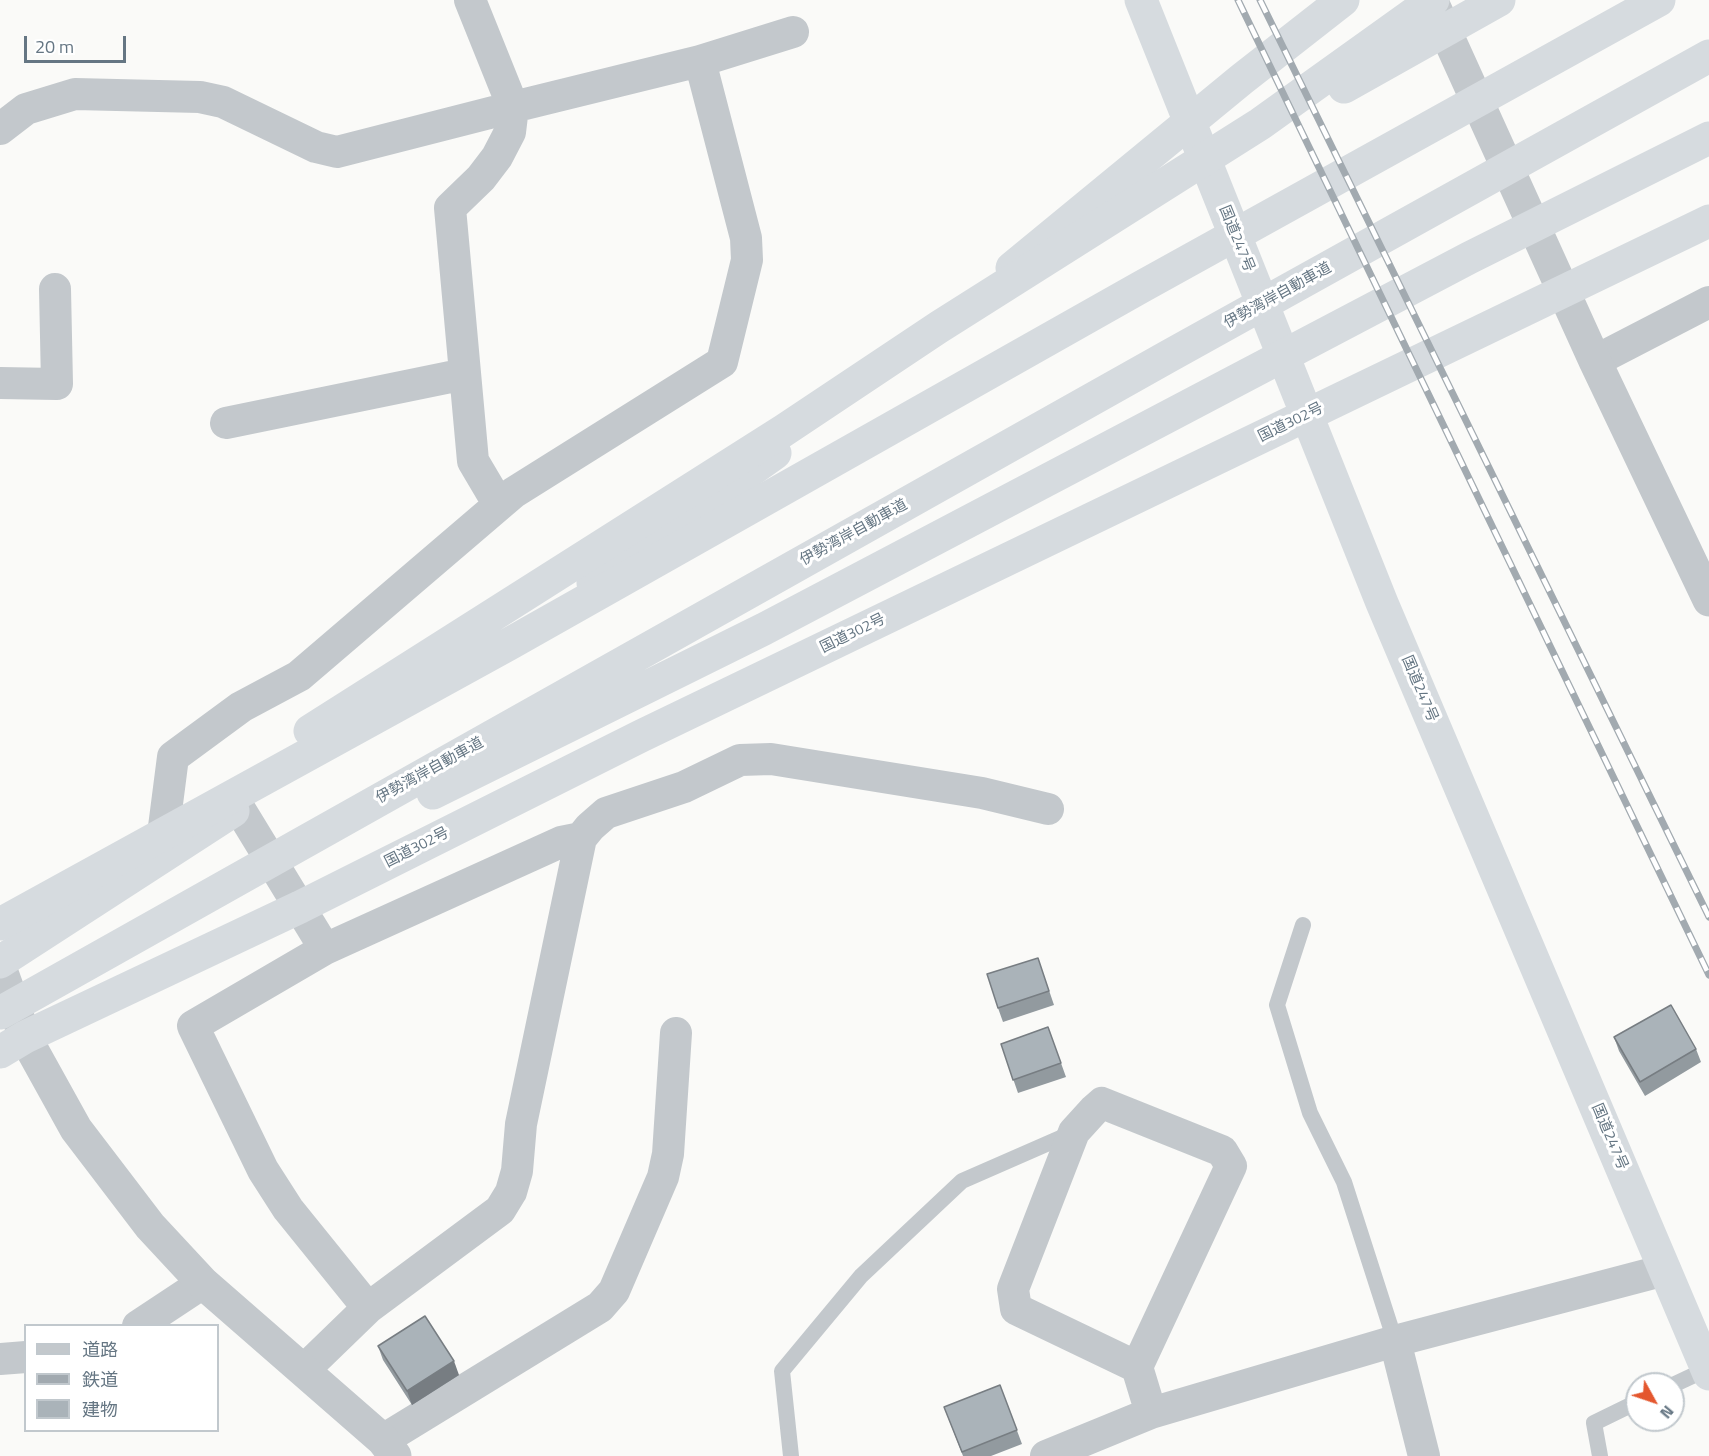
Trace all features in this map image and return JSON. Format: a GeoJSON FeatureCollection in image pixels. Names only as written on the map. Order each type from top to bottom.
{"type":"FeatureCollection","features":[{"type":"Feature","properties":{"kind":"highway","name":"国道247号"},"geometry":{"type":"LineString","coordinates":[[1141,0],[1382,603],[1708,1371]]}},
{"type":"Feature","properties":{"kind":"highway"},"geometry":{"type":"LineString","coordinates":[[0,962],[239,807],[434,697],[844,403],[1343,0]]}},
{"type":"Feature","properties":{"kind":"highway"},"geometry":{"type":"LineString","coordinates":[[0,924],[783,431],[939,327],[1260,124],[1432,0]]}},
{"type":"Feature","properties":{"kind":"highway"},"geometry":{"type":"LineString","coordinates":[[1115,217],[1498,0]]}},
{"type":"Feature","properties":{"kind":"highway"},"geometry":{"type":"LineString","coordinates":[[0,924],[509,644],[1141,287],[1659,0]]}},
{"type":"Feature","properties":{"kind":"highway","name":"伊勢湾岸自動車道"},"geometry":{"type":"LineString","coordinates":[[0,1013],[1179,350],[1709,56]]}},
{"type":"Feature","properties":{"kind":"highway"},"geometry":{"type":"LineString","coordinates":[[8,1035],[158,938],[430,795],[764,629],[1469,258],[1709,138]]}},
{"type":"Feature","properties":{"kind":"highway","name":"国道302号"},"geometry":{"type":"LineString","coordinates":[[8,1035],[300,907],[641,736],[1709,221]]}},
{"type":"Feature","properties":{"kind":"street"},"geometry":{"type":"LineString","coordinates":[[470,0],[513,107],[510,132],[497,158],[481,178],[450,208],[473,460],[499,505]]}},
{"type":"Feature","properties":{"kind":"street"},"geometry":{"type":"LineString","coordinates":[[1432,0],[1595,361],[1709,600]]}},
{"type":"Feature","properties":{"kind":"street"},"geometry":{"type":"LineString","coordinates":[[0,129],[26,109],[75,94],[200,97],[223,102],[316,147],[337,152],[700,62],[793,32]]}},
{"type":"Feature","properties":{"kind":"street"},"geometry":{"type":"LineString","coordinates":[[160,858],[173,757],[241,707],[299,676],[513,493],[722,362],[747,260],[746,238],[700,62]]}},
{"type":"Feature","properties":{"kind":"street"},"geometry":{"type":"LineString","coordinates":[[0,383],[57,384],[55,289]]}},
{"type":"Feature","properties":{"kind":"street"},"geometry":{"type":"LineString","coordinates":[[1595,361],[1709,302]]}},
{"type":"Feature","properties":{"kind":"street"},"geometry":{"type":"LineString","coordinates":[[226,423],[465,374]]}},
{"type":"Feature","properties":{"kind":"street"},"geometry":{"type":"LineString","coordinates":[[304,1369],[368,1308],[500,1210],[511,1192],[517,1172],[521,1124],[581,838],[590,826],[606,813],[684,787],[740,760],[771,759],[982,793],[1048,809]]}},
{"type":"Feature","properties":{"kind":"street"},"geometry":{"type":"LineString","coordinates":[[239,807],[325,949]]}},
{"type":"Feature","properties":{"kind":"street"},"geometry":{"type":"LineString","coordinates":[[368,1308],[288,1209],[263,1170],[194,1026],[325,949],[561,842],[581,838]]}},
{"type":"Feature","properties":{"kind":"street"},"geometry":{"type":"LineString","coordinates":[[0,967],[8,1035],[76,1130],[156,1232],[203,1283],[304,1369],[384,1451],[600,1307],[614,1291],[663,1177],[668,1154],[676,1034]]}},
{"type":"Feature","properties":{"kind":"street"},"geometry":{"type":"LineString","coordinates":[[1137,1367],[1016,1309],[1013,1289],[1074,1132],[1102,1103],[1222,1151],[1231,1166],[1137,1367],[1150,1413]]}},
{"type":"Feature","properties":{"kind":"street"},"geometry":{"type":"LineString","coordinates":[[1046,1456],[1150,1413],[1395,1341],[1665,1270]]}},
{"type":"Feature","properties":{"kind":"street"},"geometry":{"type":"LineString","coordinates":[[141,1324],[203,1283]]}},
{"type":"Feature","properties":{"kind":"street"},"geometry":{"type":"LineString","coordinates":[[1395,1341],[1424,1456]]}},
{"type":"Feature","properties":{"kind":"street"},"geometry":{"type":"LineString","coordinates":[[0,1359],[24,1357]]}},
{"type":"Feature","properties":{"kind":"lane"},"geometry":{"type":"LineString","coordinates":[[1303,925],[1277,1005],[1310,1113],[1344,1182],[1395,1341]]}},
{"type":"Feature","properties":{"kind":"lane"},"geometry":{"type":"LineString","coordinates":[[791,1456],[782,1371],[861,1276],[962,1181],[1074,1132]]}},
{"type":"Feature","properties":{"kind":"lane"},"geometry":{"type":"LineString","coordinates":[[1685,1380],[1708,1371]]}},
{"type":"Feature","properties":{"kind":"lane"},"geometry":{"type":"LineString","coordinates":[[1600,1456],[1594,1423],[1625,1408]]}},
{"type":"Feature","properties":{"kind":"building"},"geometry":{"type":"Polygon","coordinates":[[[1038,958],[1049,991],[998,1008],[987,974],[1038,958]]]}},
{"type":"Feature","properties":{"kind":"building"},"geometry":{"type":"Polygon","coordinates":[[[1671,1005],[1696,1049],[1640,1082],[1614,1037],[1671,1005]]]}},
{"type":"Feature","properties":{"kind":"building"},"geometry":{"type":"Polygon","coordinates":[[[1048,1027],[1061,1063],[1013,1080],[1001,1044],[1048,1027]]]}},
{"type":"Feature","properties":{"kind":"building"},"geometry":{"type":"Polygon","coordinates":[[[425,1316],[454,1361],[407,1391],[378,1346],[425,1316]]]}},
{"type":"Feature","properties":{"kind":"building"},"geometry":{"type":"Polygon","coordinates":[[[1000,1385],[1017,1430],[962,1452],[944,1407],[1000,1385]]]}},
{"type":"Feature","properties":{"kind":"railway"},"geometry":{"type":"LineString","coordinates":[[1238,0],[1709,975]]}},
{"type":"Feature","properties":{"kind":"railway"},"geometry":{"type":"LineString","coordinates":[[1260,0],[1709,917]]}}]}
